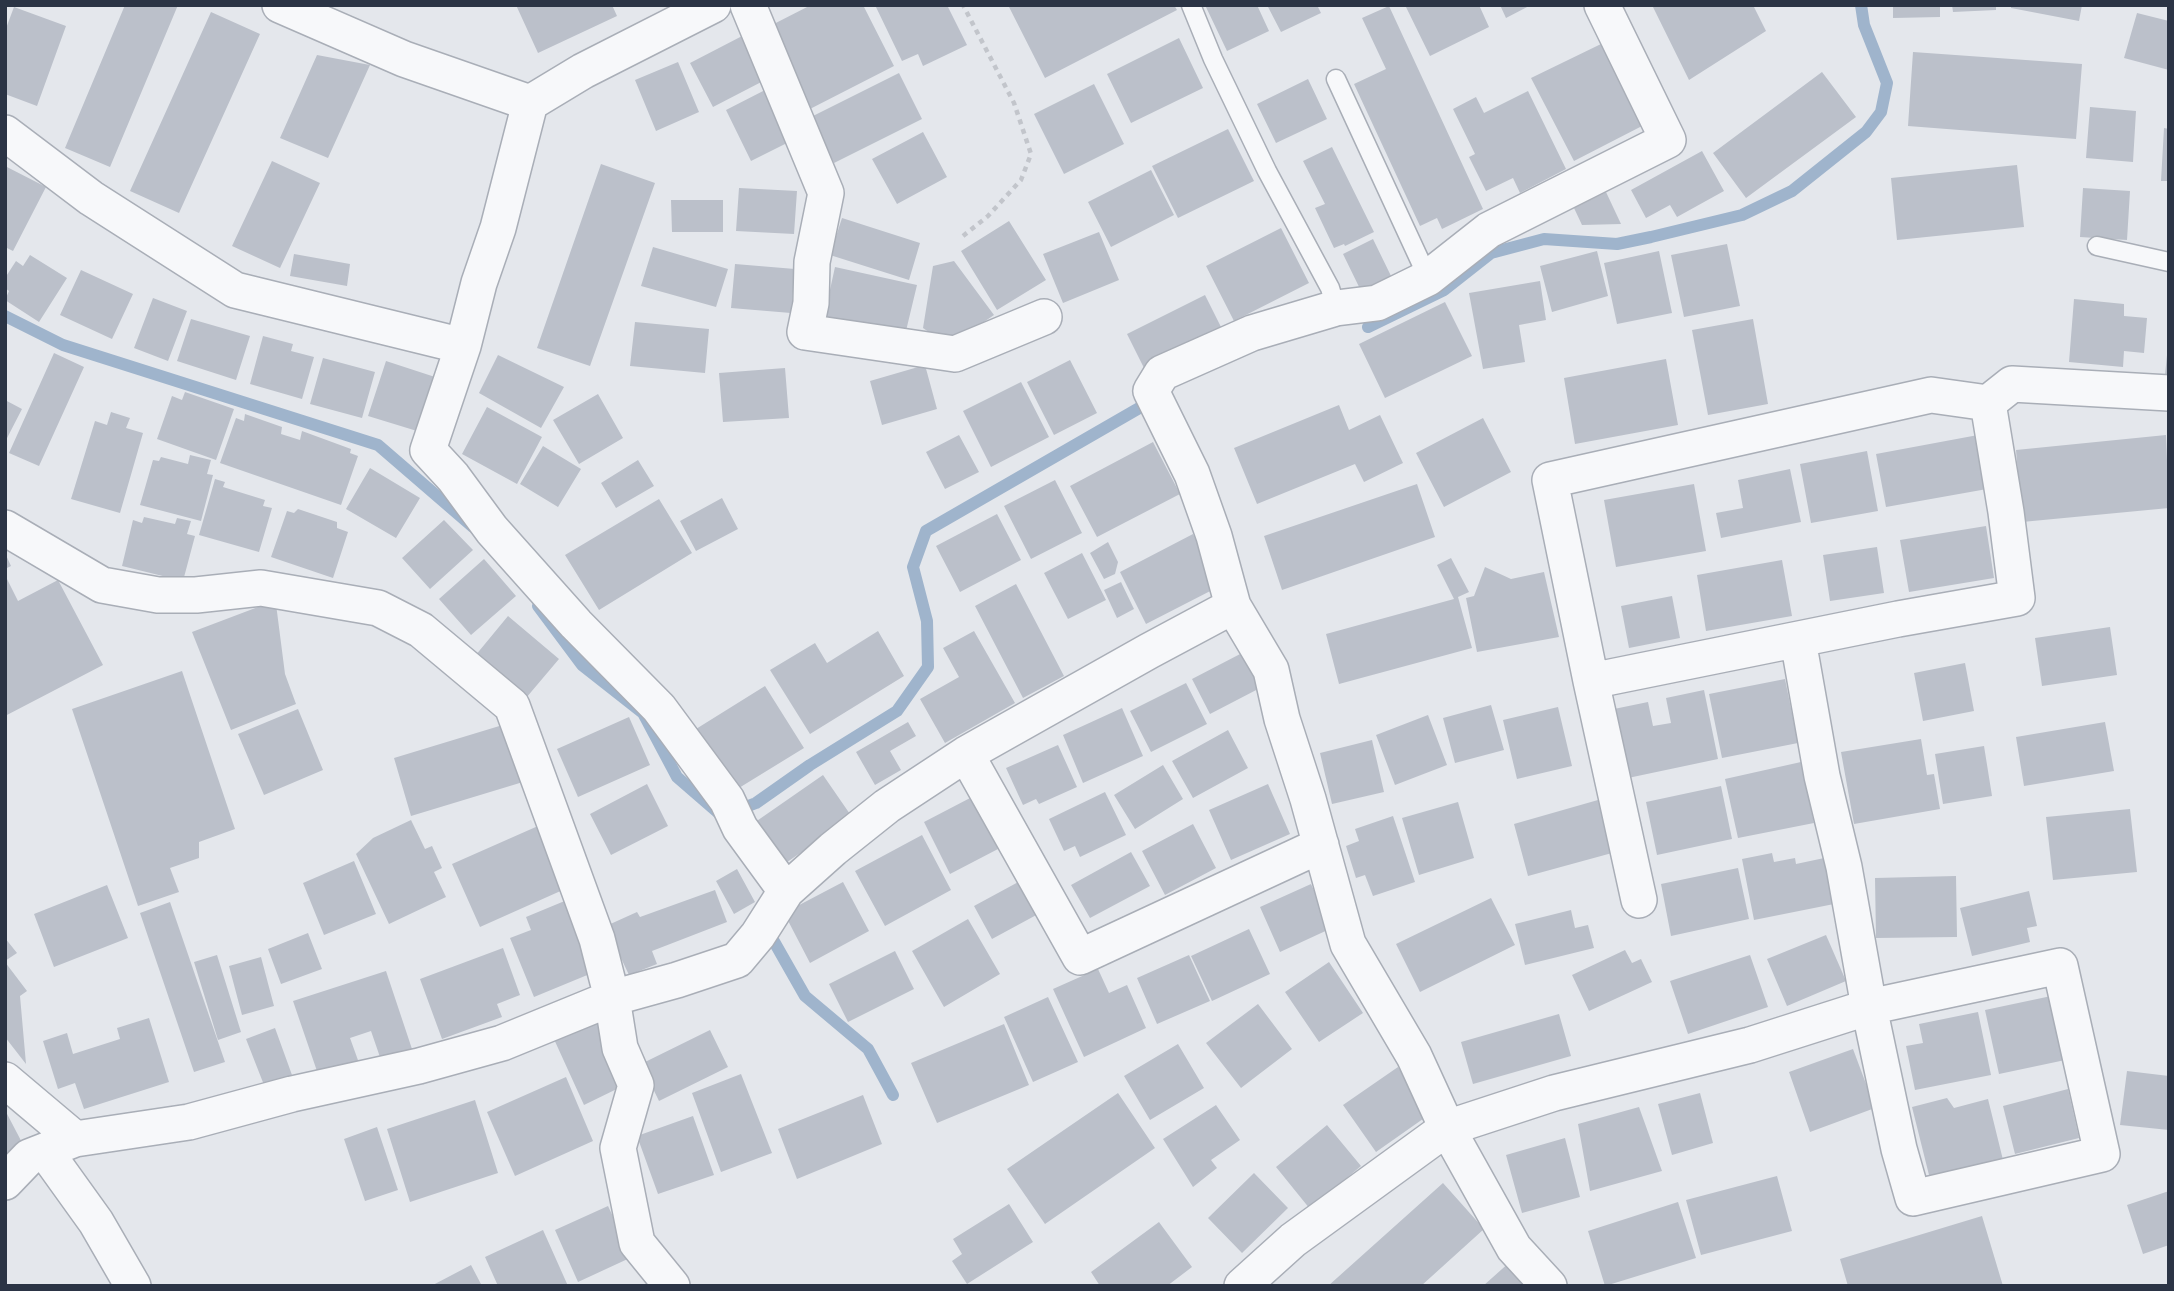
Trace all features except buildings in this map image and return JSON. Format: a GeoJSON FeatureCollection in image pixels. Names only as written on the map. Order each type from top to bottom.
{"type":"FeatureCollection","features":[{"type":"Feature","properties":{"kind":"street"},"geometry":{"type":"LineString","coordinates":[[280,5],[404,58],[530,103]]}},
{"type":"Feature","properties":{"kind":"street"},"geometry":{"type":"LineString","coordinates":[[713,5],[583,71],[530,103],[498,228],[479,284],[463,346],[428,450],[453,477],[492,530],[576,624],[659,708],[786,891]]}},
{"type":"Feature","properties":{"kind":"street"},"geometry":{"type":"LineString","coordinates":[[748,5],[826,193],[812,262],[811,303],[805,332],[955,354],[1044,317]]}},
{"type":"Feature","properties":{"kind":"street"},"geometry":{"type":"LineString","coordinates":[[1549,1286],[1514,1248],[1447,1128],[1413,1056],[1348,944],[1282,719],[1271,670],[1233,606],[1214,536],[1192,474],[1151,391],[1162,373],[1252,333],[1335,308],[1377,303],[1428,278],[1489,230],[1668,140],[1602,5]]}},
{"type":"Feature","properties":{"kind":"street"},"geometry":{"type":"LineString","coordinates":[[5,133],[91,198],[235,290],[463,346]]}},
{"type":"Feature","properties":{"kind":"street"},"geometry":{"type":"LineString","coordinates":[[1639,900],[1550,480],[1931,395],[1988,403],[2012,384],[2169,393]]}},
{"type":"Feature","properties":{"kind":"street"},"geometry":{"type":"LineString","coordinates":[[1591,681],[2017,598],[1988,403]]}},
{"type":"Feature","properties":{"kind":"street"},"geometry":{"type":"LineString","coordinates":[[5,528],[102,585],[158,595],[196,595],[261,588],[378,608],[421,630],[512,706],[593,927],[612,998],[620,1048],[636,1085],[618,1148],[637,1243],[672,1286]]}},
{"type":"Feature","properties":{"kind":"street"},"geometry":{"type":"LineString","coordinates":[[5,1182],[29,1157],[60,1145],[189,1122],[292,1094],[419,1066],[502,1043],[612,998],[737,960],[758,935],[786,891],[887,806],[966,754],[1233,606]]}},
{"type":"Feature","properties":{"kind":"street"},"geometry":{"type":"LineString","coordinates":[[1242,1286],[1293,1240],[1447,1128],[1554,1093],[1750,1045],[1869,1007],[2060,966],[2102,1154],[1913,1198],[1899,1149],[1869,1007],[1844,867],[1822,776],[1798,640]]}},
{"type":"Feature","properties":{"kind":"street"},"geometry":{"type":"LineString","coordinates":[[966,754],[1080,957],[1321,845]]}},
{"type":"Feature","properties":{"kind":"street"},"geometry":{"type":"LineString","coordinates":[[5,1080],[60,1145],[96,1222],[133,1286]]}},
{"type":"Feature","properties":{"kind":"lane"},"geometry":{"type":"LineString","coordinates":[[1191,5],[1213,59],[1267,171],[1330,288],[1335,308]]}},
{"type":"Feature","properties":{"kind":"lane"},"geometry":{"type":"LineString","coordinates":[[1336,79],[1428,278]]}},
{"type":"Feature","properties":{"kind":"lane"},"geometry":{"type":"LineString","coordinates":[[2098,246],[2169,262]]}},
{"type":"Feature","properties":{"kind":"path"},"geometry":{"type":"LineString","coordinates":[[963,5],[1014,103],[1031,154],[1021,180],[988,216],[963,236]]}},
{"type":"Feature","properties":{"kind":"waterway"},"geometry":{"type":"LineString","coordinates":[[1368,327],[1444,290],[1491,253],[1544,239],[1617,244],[1651,237],[1742,215],[1792,191],[1866,132],[1881,112],[1887,83],[1864,25],[1861,5]]}},
{"type":"Feature","properties":{"kind":"waterway"},"geometry":{"type":"LineString","coordinates":[[5,316],[63,345],[378,445],[473,527]]}},
{"type":"Feature","properties":{"kind":"waterway"},"geometry":{"type":"LineString","coordinates":[[538,606],[582,665],[643,713],[677,777],[722,816],[756,803],[810,765],[897,711],[928,667],[927,621],[913,567],[926,531],[1141,407]]}},
{"type":"Feature","properties":{"kind":"waterway"},"geometry":{"type":"LineString","coordinates":[[772,938],[805,996],[868,1049],[893,1095]]}}]}
